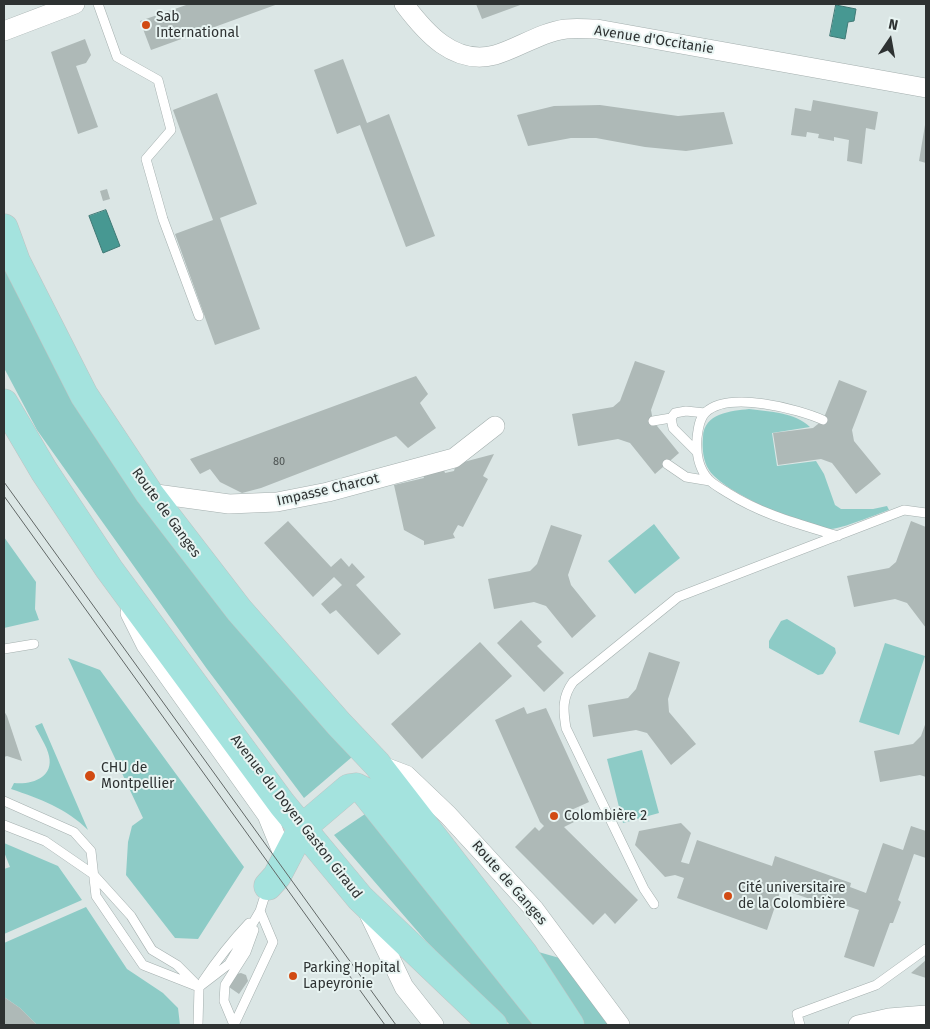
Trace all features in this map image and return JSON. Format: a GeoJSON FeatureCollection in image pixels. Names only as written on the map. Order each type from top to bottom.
{"type":"FeatureCollection","features":[{"type":"Feature","properties":{"kind":"main road","name":"Route de Ganges"},"geometry":{"type":"LineString","coordinates":[[4,228],[16,261],[84,395],[149,493],[239,610],[339,724],[377,764],[523,953],[570,1025]]}},
{"type":"Feature","properties":{"kind":"main road","name":"Avenue du Doyen Gaston Giraud"},"geometry":{"type":"LineString","coordinates":[[4,403],[44,471],[109,569],[282,804],[360,898]]}},
{"type":"Feature","properties":{"kind":"main road"},"geometry":{"type":"LineString","coordinates":[[264,899],[302,828],[348,788],[356,787],[364,791],[551,1025]]}},
{"type":"Feature","properties":{"kind":"main road"},"geometry":{"type":"LineString","coordinates":[[360,898],[493,1025]]}},
{"type":"Feature","properties":{"kind":"street"},"geometry":{"type":"LineString","coordinates":[[8,28],[75,4]]}},
{"type":"Feature","properties":{"kind":"street","name":"Avenue d'Occitanie"},"geometry":{"type":"LineString","coordinates":[[404,4],[426,33],[445,47],[464,54],[494,55],[534,38],[566,29],[597,29],[926,88]]}},
{"type":"Feature","properties":{"kind":"street","name":"Impasse Charcot"},"geometry":{"type":"LineString","coordinates":[[149,493],[229,504],[277,502],[328,492],[454,458],[495,426]]}},
{"type":"Feature","properties":{"kind":"street","name":"Avenue du Doyen Gaston Giraud"},"geometry":{"type":"LineString","coordinates":[[4,430],[44,471]]}},
{"type":"Feature","properties":{"kind":"street","name":"Avenue du Doyen Gaston Giraud"},"geometry":{"type":"LineString","coordinates":[[109,569],[146,645],[267,815],[285,859]]}},
{"type":"Feature","properties":{"kind":"street","name":"Route de Ganges"},"geometry":{"type":"LineString","coordinates":[[377,764],[406,775],[448,815],[534,909],[620,1025]]}},
{"type":"Feature","properties":{"kind":"street","name":"Avenue du Doyen Gaston Giraud"},"geometry":{"type":"LineString","coordinates":[[360,898],[404,987],[434,1025]]}},
{"type":"Feature","properties":{"kind":"street"},"geometry":{"type":"LineString","coordinates":[[858,1025],[889,1018],[918,1019]]}},
{"type":"Feature","properties":{"kind":"lane"},"geometry":{"type":"LineString","coordinates":[[98,4],[117,57],[158,80],[171,130],[146,159],[163,219],[199,316]]}},
{"type":"Feature","properties":{"kind":"lane"},"geometry":{"type":"LineString","coordinates":[[653,421],[671,418],[675,413],[686,411],[705,413],[718,406],[750,402],[793,409],[823,420]]}},
{"type":"Feature","properties":{"kind":"lane"},"geometry":{"type":"LineString","coordinates":[[705,413],[698,428],[696,451],[700,466],[710,481]]}},
{"type":"Feature","properties":{"kind":"lane"},"geometry":{"type":"LineString","coordinates":[[671,418],[673,428],[696,451]]}},
{"type":"Feature","properties":{"kind":"lane"},"geometry":{"type":"LineString","coordinates":[[667,464],[686,478],[710,481],[761,512],[838,536]]}},
{"type":"Feature","properties":{"kind":"lane"},"geometry":{"type":"LineString","coordinates":[[654,904],[644,890],[566,728],[564,713],[565,694],[574,682],[678,597],[904,510],[926,513]]}},
{"type":"Feature","properties":{"kind":"lane"},"geometry":{"type":"LineString","coordinates":[[4,650],[34,644]]}},
{"type":"Feature","properties":{"kind":"lane"},"geometry":{"type":"LineString","coordinates":[[4,801],[74,832],[91,851],[96,896],[143,965],[199,987]]}},
{"type":"Feature","properties":{"kind":"lane"},"geometry":{"type":"LineString","coordinates":[[4,825],[45,841],[93,874],[131,916],[152,950],[177,965],[199,987],[198,1025]]}},
{"type":"Feature","properties":{"kind":"lane"},"geometry":{"type":"LineString","coordinates":[[199,987],[230,964],[264,899]]}},
{"type":"Feature","properties":{"kind":"lane"},"geometry":{"type":"LineString","coordinates":[[234,1025],[224,1001],[225,986],[246,952],[264,899]]}},
{"type":"Feature","properties":{"kind":"lane"},"geometry":{"type":"LineString","coordinates":[[234,1025],[273,942],[264,899]]}},
{"type":"Feature","properties":{"kind":"lane"},"geometry":{"type":"LineString","coordinates":[[800,1025],[797,1014],[876,985],[926,949]]}},
{"type":"Feature","properties":{"kind":"shaded area"},"geometry":{"type":"Polygon","coordinates":[[[836,5],[856,9],[854,21],[848,22],[845,39],[830,36],[836,5]]]}},
{"type":"Feature","properties":{"kind":"shaded area"},"geometry":{"type":"Polygon","coordinates":[[[106,210],[120,246],[103,253],[89,216],[106,210]]]}},
{"type":"Feature","properties":{"kind":"shaded area"},"geometry":{"type":"Polygon","coordinates":[[[4,252],[30,314],[352,757],[304,798],[207,669],[37,430],[4,368],[4,252]]]}},
{"type":"Feature","properties":{"kind":"shaded area"},"geometry":{"type":"Polygon","coordinates":[[[749,409],[774,412],[797,418],[810,427],[772,433],[777,466],[816,461],[824,474],[835,505],[841,509],[873,509],[887,506],[889,510],[836,528],[819,527],[785,516],[747,498],[717,479],[709,470],[704,459],[703,437],[705,429],[713,418],[727,412],[749,409]]]}},
{"type":"Feature","properties":{"kind":"shaded area"},"geometry":{"type":"Polygon","coordinates":[[[654,524],[680,558],[635,594],[608,561],[654,524]]]}},
{"type":"Feature","properties":{"kind":"shaded area"},"geometry":{"type":"Polygon","coordinates":[[[4,537],[36,582],[35,609],[39,620],[4,628],[4,537]]]}},
{"type":"Feature","properties":{"kind":"shaded area"},"geometry":{"type":"Polygon","coordinates":[[[787,619],[835,648],[836,653],[823,674],[818,675],[769,648],[769,641],[781,621],[787,619]]]}},
{"type":"Feature","properties":{"kind":"shaded area"},"geometry":{"type":"Polygon","coordinates":[[[885,643],[925,656],[899,735],[859,722],[885,643]]]}},
{"type":"Feature","properties":{"kind":"shaded area"},"geometry":{"type":"Polygon","coordinates":[[[68,658],[100,670],[244,867],[198,939],[175,938],[126,875],[128,842],[132,826],[143,818],[68,658]]]}},
{"type":"Feature","properties":{"kind":"shaded area"},"geometry":{"type":"Polygon","coordinates":[[[42,723],[88,830],[62,810],[11,789],[14,783],[27,783],[40,779],[48,770],[50,764],[48,752],[35,726],[42,723]]]}},
{"type":"Feature","properties":{"kind":"shaded area"},"geometry":{"type":"Polygon","coordinates":[[[642,750],[659,813],[623,823],[607,759],[642,750]]]}},
{"type":"Feature","properties":{"kind":"shaded area"},"geometry":{"type":"Polygon","coordinates":[[[368,812],[537,1025],[510,1025],[426,941],[334,835],[368,812]]]}},
{"type":"Feature","properties":{"kind":"shaded area"},"geometry":{"type":"Polygon","coordinates":[[[4,843],[58,866],[82,900],[4,934],[4,869],[10,867],[4,852],[4,843]]]}},
{"type":"Feature","properties":{"kind":"shaded area"},"geometry":{"type":"Polygon","coordinates":[[[86,907],[127,969],[163,993],[178,1008],[180,1025],[37,1025],[20,1008],[4,997],[4,943],[86,907]]]}},
{"type":"Feature","properties":{"kind":"shaded area"},"geometry":{"type":"Polygon","coordinates":[[[535,951],[563,959],[608,1025],[583,1025],[535,951]]]}},
{"type":"Feature","properties":{"kind":"building"},"geometry":{"type":"Polygon","coordinates":[[[189,4],[278,4],[151,50],[140,21],[189,4]]]}},
{"type":"Feature","properties":{"kind":"building"},"geometry":{"type":"Polygon","coordinates":[[[476,4],[523,4],[482,19],[476,4]]]}},
{"type":"Feature","properties":{"kind":"building"},"geometry":{"type":"Polygon","coordinates":[[[85,39],[91,55],[86,63],[76,66],[98,127],[78,134],[51,52],[85,39]]]}},
{"type":"Feature","properties":{"kind":"building"},"geometry":{"type":"Polygon","coordinates":[[[343,59],[367,123],[389,114],[435,236],[406,247],[360,125],[337,134],[314,70],[343,59]]]}},
{"type":"Feature","properties":{"kind":"building"},"geometry":{"type":"Polygon","coordinates":[[[217,93],[257,204],[220,218],[260,329],[215,345],[175,234],[213,220],[173,110],[217,93]]]}},
{"type":"Feature","properties":{"kind":"building"},"geometry":{"type":"Polygon","coordinates":[[[813,100],[878,112],[875,130],[866,128],[862,164],[847,161],[849,140],[834,137],[834,141],[818,138],[819,134],[807,132],[806,137],[791,135],[795,108],[811,111],[813,100]]]}},
{"type":"Feature","properties":{"kind":"building"},"geometry":{"type":"Polygon","coordinates":[[[600,105],[678,116],[724,112],[733,144],[686,151],[645,147],[596,138],[571,138],[528,146],[517,115],[554,106],[600,105]]]}},
{"type":"Feature","properties":{"kind":"building"},"geometry":{"type":"Polygon","coordinates":[[[926,125],[926,163],[919,161],[926,125]]]}},
{"type":"Feature","properties":{"kind":"building"},"geometry":{"type":"Polygon","coordinates":[[[107,189],[110,199],[103,201],[100,191],[107,189]]]}},
{"type":"Feature","properties":{"kind":"building"},"geometry":{"type":"Polygon","coordinates":[[[635,361],[665,371],[651,410],[653,421],[679,453],[655,474],[630,443],[618,439],[578,446],[572,414],[613,407],[620,401],[635,361]]]}},
{"type":"Feature","properties":{"kind":"building"},"geometry":{"type":"Polygon","coordinates":[[[416,376],[428,394],[420,403],[436,428],[408,448],[396,436],[261,488],[242,493],[220,482],[210,469],[200,474],[190,459],[416,376]]]}},
{"type":"Feature","properties":{"kind":"building"},"geometry":{"type":"Polygon","coordinates":[[[839,380],[867,391],[852,430],[854,441],[881,474],[856,494],[832,463],[821,459],[778,465],[773,433],[813,428],[823,420],[839,380]]]}},
{"type":"Feature","properties":{"kind":"building"},"geometry":{"type":"Polygon","coordinates":[[[494,454],[483,476],[488,479],[463,527],[458,525],[453,534],[455,538],[424,545],[424,541],[404,530],[394,485],[424,478],[423,474],[444,470],[445,473],[454,471],[456,464],[494,454]]]}},
{"type":"Feature","properties":{"kind":"building"},"geometry":{"type":"Polygon","coordinates":[[[288,521],[331,567],[341,558],[349,567],[352,563],[365,577],[356,585],[401,634],[378,655],[336,610],[330,614],[321,604],[342,585],[334,577],[313,597],[264,543],[288,521]]]}},
{"type":"Feature","properties":{"kind":"building"},"geometry":{"type":"Polygon","coordinates":[[[911,521],[926,527],[926,628],[907,603],[895,599],[854,607],[847,576],[889,568],[896,562],[911,521]]]}},
{"type":"Feature","properties":{"kind":"building"},"geometry":{"type":"Polygon","coordinates":[[[551,525],[582,535],[568,575],[571,585],[596,616],[572,638],[546,606],[534,602],[494,609],[488,579],[530,571],[537,564],[551,525]]]}},
{"type":"Feature","properties":{"kind":"building"},"geometry":{"type":"Polygon","coordinates":[[[521,620],[542,642],[537,646],[564,673],[544,692],[497,643],[521,620]]]}},
{"type":"Feature","properties":{"kind":"building"},"geometry":{"type":"Polygon","coordinates":[[[480,642],[512,676],[422,759],[391,724],[480,642]]]}},
{"type":"Feature","properties":{"kind":"building"},"geometry":{"type":"Polygon","coordinates":[[[649,652],[680,662],[668,699],[669,712],[696,744],[671,765],[647,733],[636,730],[593,737],[588,705],[628,698],[636,689],[649,652]]]}},
{"type":"Feature","properties":{"kind":"building","name":"Colombière 2"},"geometry":{"type":"Polygon","coordinates":[[[524,707],[527,714],[546,708],[589,802],[569,811],[574,822],[564,827],[638,900],[615,924],[605,913],[593,925],[515,847],[535,827],[539,831],[544,826],[540,822],[495,720],[524,707]]]}},
{"type":"Feature","properties":{"kind":"building"},"geometry":{"type":"Polygon","coordinates":[[[4,711],[22,761],[7,756],[4,757],[4,711]]]}},
{"type":"Feature","properties":{"kind":"building"},"geometry":{"type":"Polygon","coordinates":[[[926,722],[926,777],[920,775],[880,782],[874,751],[913,744],[921,736],[926,722]]]}},
{"type":"Feature","properties":{"kind":"building","name":"Cité universitaire de la Colombière"},"geometry":{"type":"Polygon","coordinates":[[[681,823],[691,833],[681,862],[689,864],[697,840],[772,866],[775,856],[851,883],[850,887],[866,893],[883,843],[903,850],[911,826],[926,831],[926,858],[914,854],[898,900],[901,902],[893,923],[890,923],[874,967],[844,957],[859,910],[844,905],[842,910],[781,889],[767,930],[677,898],[684,878],[675,875],[665,877],[635,845],[639,831],[681,823]]]}},
{"type":"Feature","properties":{"kind":"building"},"geometry":{"type":"Polygon","coordinates":[[[926,960],[926,978],[911,973],[926,960]]]}},
{"type":"Feature","properties":{"kind":"building"},"geometry":{"type":"Polygon","coordinates":[[[236,974],[246,975],[248,981],[239,994],[229,987],[236,974]]]}},
{"type":"Feature","properties":{"kind":"building"},"geometry":{"type":"Polygon","coordinates":[[[4,997],[20,1008],[37,1025],[4,1025],[4,997]]]}},
{"type":"Feature","properties":{"kind":"tram line"},"geometry":{"type":"LineString","coordinates":[[4,482],[396,1025]]}},
{"type":"Feature","properties":{"kind":"tram line"},"geometry":{"type":"LineString","coordinates":[[4,496],[385,1025]]}},
{"type":"Feature","properties":{"kind":"place","name":"Sab International"},"geometry":{"type":"Point","coordinates":[146,25]}},
{"type":"Feature","properties":{"kind":"place","name":"CHU de Montpellier"},"geometry":{"type":"Point","coordinates":[90,776]}},
{"type":"Feature","properties":{"kind":"place","name":"Colombière 2"},"geometry":{"type":"Point","coordinates":[554,816]}},
{"type":"Feature","properties":{"kind":"place","name":"Cité universitaire de la Colombière"},"geometry":{"type":"Point","coordinates":[728,896]}},
{"type":"Feature","properties":{"kind":"place","name":"Parking Hopital Lapeyronie"},"geometry":{"type":"Point","coordinates":[293,976]}}]}
